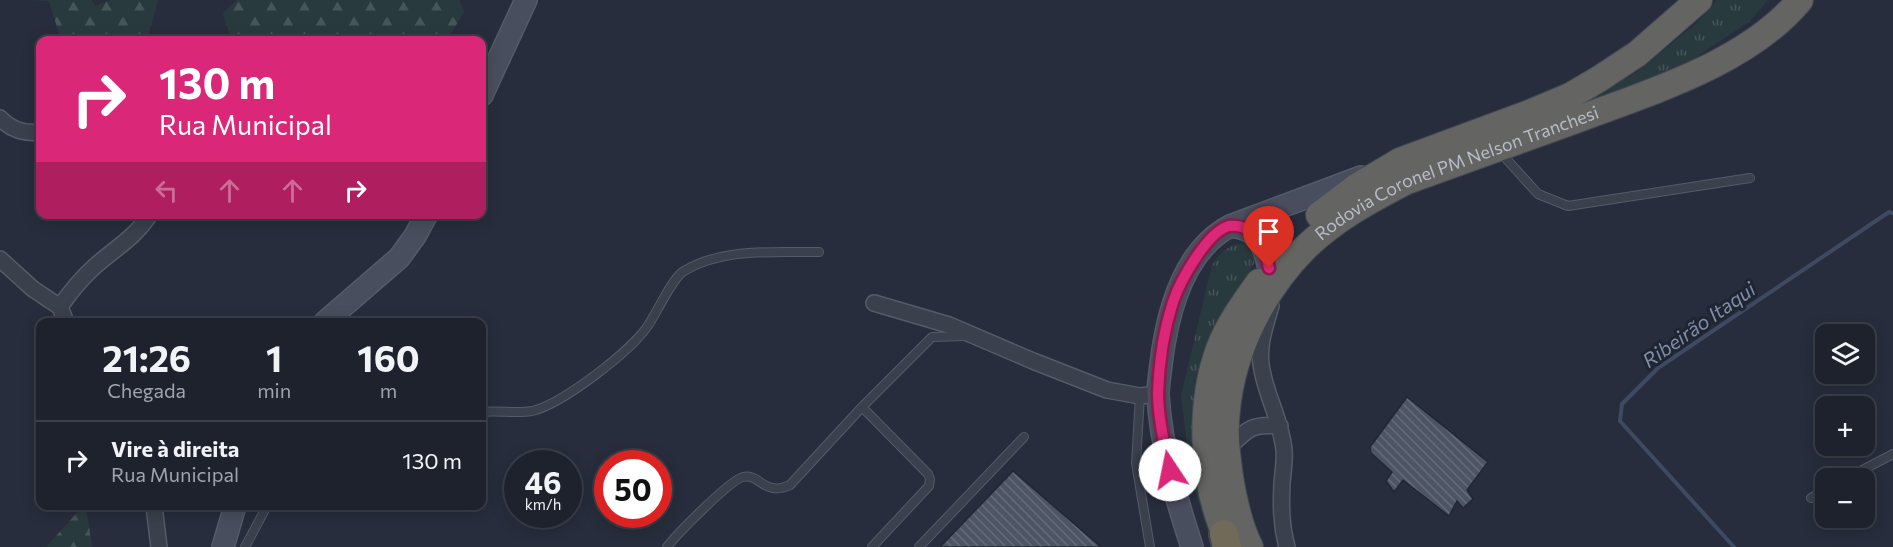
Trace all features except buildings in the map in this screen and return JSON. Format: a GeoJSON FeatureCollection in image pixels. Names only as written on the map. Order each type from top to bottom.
{"type":"FeatureCollection","features":[{"type":"Feature","properties":{"kind":"highway","name":"Rodovia Coronel PM Nelson Tranchesi"},"geometry":{"type":"LineString","coordinates":[[1227,543],[1210,488],[1204,419],[1219,349],[1236,314],[1273,274],[1309,224],[1356,187],[1400,160],[1570,96],[1637,54],[1699,0]]}},
{"type":"Feature","properties":{"kind":"highway"},"geometry":{"type":"LineString","coordinates":[[1739,50],[1781,0]]}},
{"type":"Feature","properties":{"kind":"highway","name":"Rodovia Coronel PM Nelson Tranchesi"},"geometry":{"type":"LineString","coordinates":[[1250,547],[1233,495],[1226,450],[1227,410],[1234,372],[1273,274],[1335,222],[1367,201],[1407,181],[1670,85],[1739,50],[1770,29],[1800,0]]}},
{"type":"Feature","properties":{"kind":"main road"},"geometry":{"type":"LineString","coordinates":[[486,86],[526,0]]}},
{"type":"Feature","properties":{"kind":"main road"},"geometry":{"type":"LineString","coordinates":[[1192,547],[1149,395],[1173,301],[1196,258],[1218,232],[1230,226],[1400,160]]}},
{"type":"Feature","properties":{"kind":"main road"},"geometry":{"type":"LineString","coordinates":[[330,318],[399,258],[424,219]]}},
{"type":"Feature","properties":{"kind":"main road"},"geometry":{"type":"LineString","coordinates":[[1230,226],[1243,227],[1254,234],[1263,245],[1273,274]]}},
{"type":"Feature","properties":{"kind":"main road"},"geometry":{"type":"LineString","coordinates":[[222,547],[234,510]]}},
{"type":"Feature","properties":{"kind":"street"},"geometry":{"type":"LineString","coordinates":[[0,118],[15,129],[36,132]]}},
{"type":"Feature","properties":{"kind":"street"},"geometry":{"type":"LineString","coordinates":[[60,307],[75,286],[128,241],[146,219]]}},
{"type":"Feature","properties":{"kind":"street"},"geometry":{"type":"LineString","coordinates":[[0,259],[33,289],[60,307],[64,318]]}},
{"type":"Feature","properties":{"kind":"street"},"geometry":{"type":"LineString","coordinates":[[1273,274],[1261,351],[1261,369],[1280,426],[1284,453],[1281,505],[1282,530],[1287,547]]}},
{"type":"Feature","properties":{"kind":"street"},"geometry":{"type":"LineString","coordinates":[[874,303],[949,325],[1107,390],[1149,395]]}},
{"type":"Feature","properties":{"kind":"street"},"geometry":{"type":"LineString","coordinates":[[1226,450],[1254,426],[1280,426]]}},
{"type":"Feature","properties":{"kind":"street"},"geometry":{"type":"LineString","coordinates":[[154,510],[159,547]]}},
{"type":"Feature","properties":{"kind":"lane"},"geometry":{"type":"LineString","coordinates":[[1497,148],[1538,194],[1569,206],[1750,178]]}},
{"type":"Feature","properties":{"kind":"lane"},"geometry":{"type":"LineString","coordinates":[[486,412],[513,413],[543,408],[555,402],[593,375],[641,335],[676,279],[684,271],[725,255],[819,252]]}},
{"type":"Feature","properties":{"kind":"lane"},"geometry":{"type":"LineString","coordinates":[[667,547],[727,487],[742,477],[752,477],[766,487],[780,490],[790,486],[862,407],[933,338],[974,335]]}},
{"type":"Feature","properties":{"kind":"lane"},"geometry":{"type":"LineString","coordinates":[[1149,395],[1136,463],[1150,547]]}},
{"type":"Feature","properties":{"kind":"lane"},"geometry":{"type":"LineString","coordinates":[[862,407],[928,474],[930,479],[929,486],[872,547]]}},
{"type":"Feature","properties":{"kind":"lane"},"geometry":{"type":"LineString","coordinates":[[919,547],[1024,437]]}},
{"type":"Feature","properties":{"kind":"lane"},"geometry":{"type":"LineString","coordinates":[[1866,468],[1893,454]]}},
{"type":"Feature","properties":{"kind":"lane"},"geometry":{"type":"LineString","coordinates":[[1811,498],[1815,496]]}},
{"type":"Feature","properties":{"kind":"lane"},"geometry":{"type":"LineString","coordinates":[[245,547],[265,510]]}},
{"type":"Feature","properties":{"kind":"green space"},"geometry":{"type":"Polygon","coordinates":[[[32,0],[92,0],[95,6],[111,0],[158,0],[148,36],[60,36],[49,1],[32,0]]]}},
{"type":"Feature","properties":{"kind":"green space"},"geometry":{"type":"Polygon","coordinates":[[[237,0],[459,0],[464,12],[449,36],[230,36],[223,13],[237,0]]]}},
{"type":"Feature","properties":{"kind":"green space"},"geometry":{"type":"Polygon","coordinates":[[[1717,0],[1768,0],[1750,21],[1692,60],[1551,118],[1636,73],[1697,23],[1717,0]]]}},
{"type":"Feature","properties":{"kind":"green space"},"geometry":{"type":"Polygon","coordinates":[[[1247,243],[1253,250],[1254,263],[1217,330],[1218,547],[1212,547],[1191,476],[1181,396],[1212,265],[1226,249],[1247,243]]]}},
{"type":"Feature","properties":{"kind":"green space"},"geometry":{"type":"Polygon","coordinates":[[[79,510],[87,510],[92,547],[46,547],[79,510]]]}},
{"type":"Feature","properties":{"kind":"waterway","name":"Ribeirão Itaqui"},"geometry":{"type":"LineString","coordinates":[[1734,547],[1620,421],[1622,404],[1658,368],[1889,212],[1893,213]]}},
{"type":"Feature","properties":{"kind":"route"},"geometry":{"type":"LineString","coordinates":[[1170,470],[1158,394],[1163,346],[1173,301],[1205,246],[1218,232],[1230,226],[1243,227],[1254,234],[1263,245],[1269,268]]}}]}
